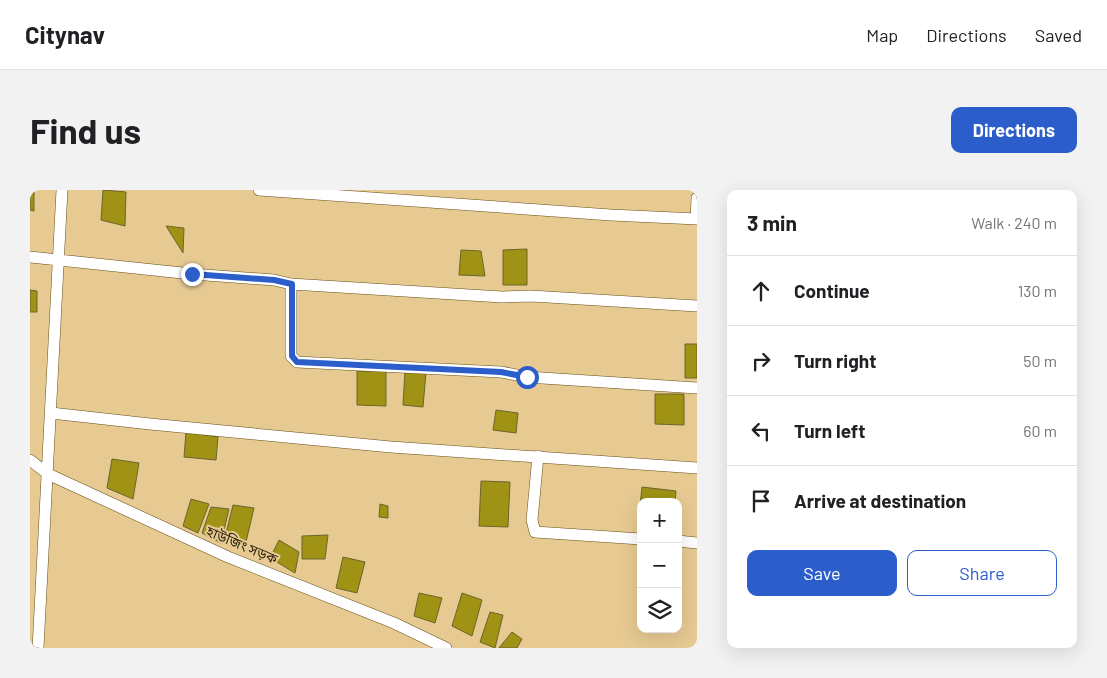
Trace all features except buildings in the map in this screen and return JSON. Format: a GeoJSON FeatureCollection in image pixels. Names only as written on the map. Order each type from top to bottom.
{"type":"FeatureCollection","features":[{"type":"Feature","properties":{"kind":"street"},"geometry":{"type":"LineString","coordinates":[[38,648],[62,190]]}},
{"type":"Feature","properties":{"kind":"street"},"geometry":{"type":"LineString","coordinates":[[259,190],[611,215],[697,219],[697,198]]}},
{"type":"Feature","properties":{"kind":"street"},"geometry":{"type":"LineString","coordinates":[[30,257],[192,274],[274,280],[292,284],[502,297],[531,296],[697,306]]}},
{"type":"Feature","properties":{"kind":"street"},"geometry":{"type":"LineString","coordinates":[[292,284],[292,356],[297,362],[501,372],[527,377],[697,388]]}},
{"type":"Feature","properties":{"kind":"street"},"geometry":{"type":"LineString","coordinates":[[51,412],[160,425],[391,447],[697,468]]}},
{"type":"Feature","properties":{"kind":"street"},"geometry":{"type":"LineString","coordinates":[[538,456],[532,520],[535,532],[637,539]]}},
{"type":"Feature","properties":{"kind":"street","name":"হাউজিং সড়ক"},"geometry":{"type":"LineString","coordinates":[[30,460],[48,474],[228,557],[394,623],[446,648]]}},
{"type":"Feature","properties":{"kind":"street"},"geometry":{"type":"LineString","coordinates":[[682,542],[697,543]]}},
{"type":"Feature","properties":{"kind":"route"},"geometry":{"type":"LineString","coordinates":[[192,274],[274,280],[292,284],[292,356],[297,362],[501,372],[527,377]]}}]}
